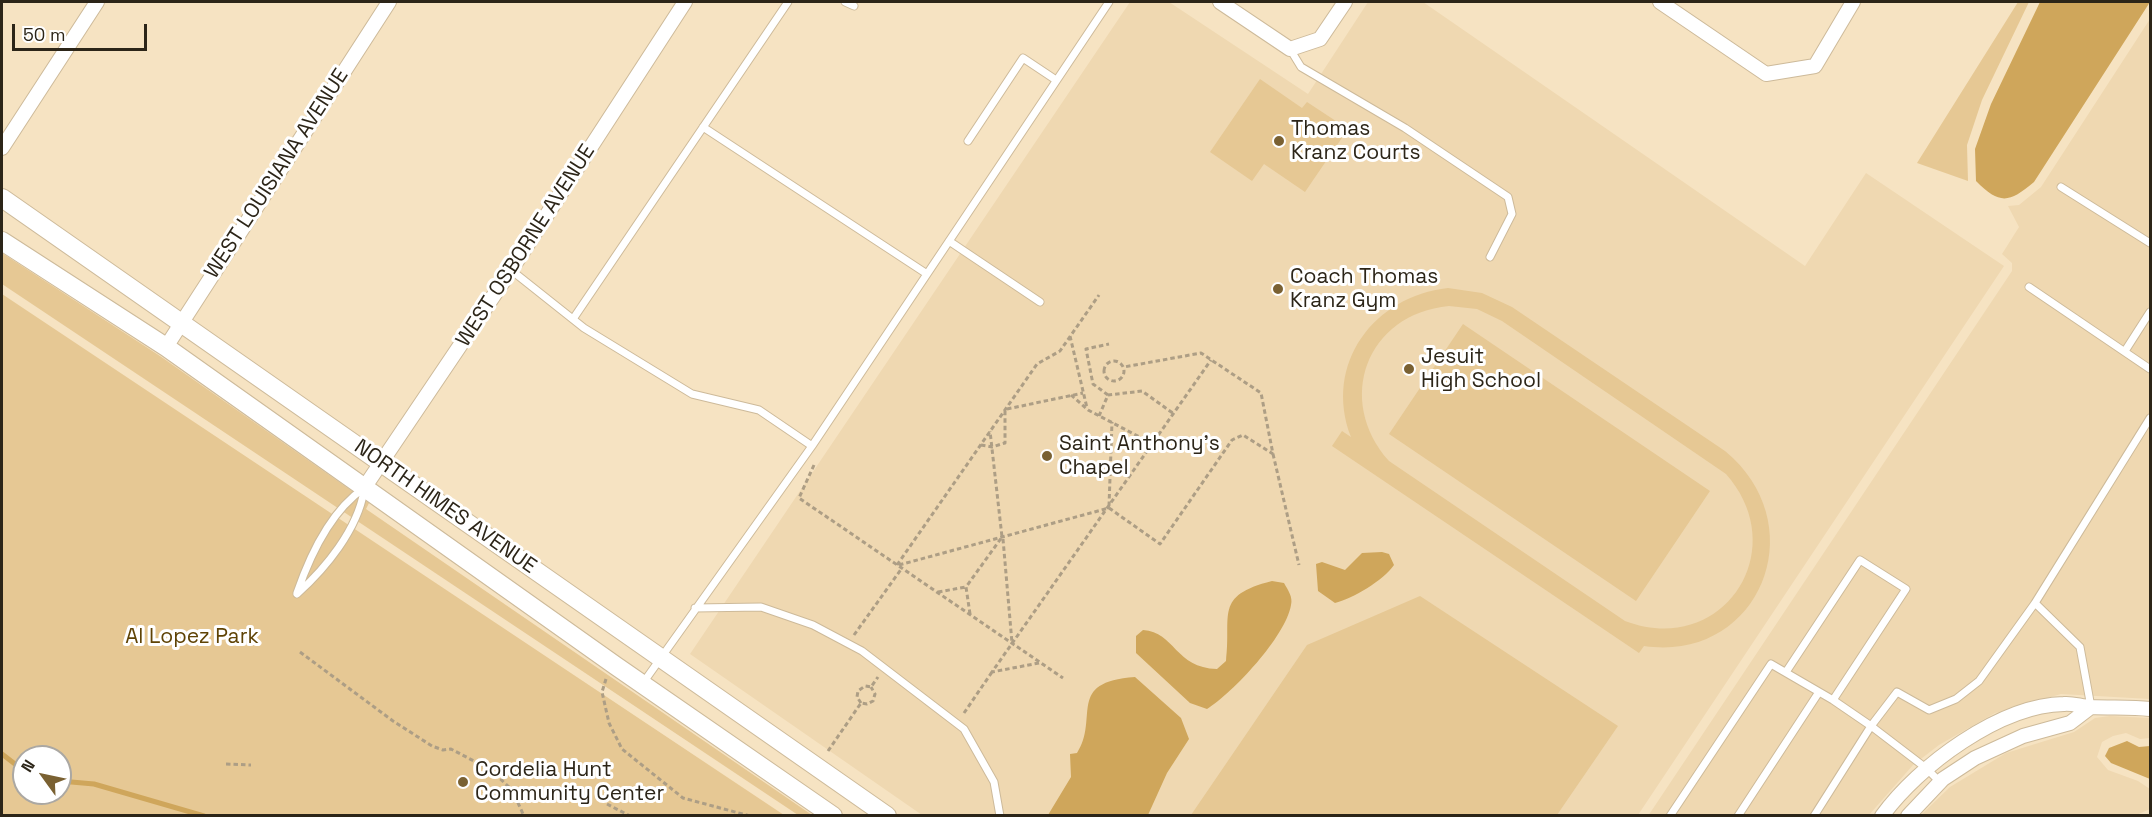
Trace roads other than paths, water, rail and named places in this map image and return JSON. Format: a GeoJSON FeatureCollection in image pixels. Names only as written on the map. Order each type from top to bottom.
{"type":"FeatureCollection","features":[{"type":"Feature","properties":{"kind":"street"},"geometry":{"type":"LineString","coordinates":[[2,148],[97,2]]}},
{"type":"Feature","properties":{"kind":"street","name":"WEST LOUISIANA AVENUE"},"geometry":{"type":"LineString","coordinates":[[166,348],[389,2]]}},
{"type":"Feature","properties":{"kind":"street","name":"WEST OSBORNE AVENUE"},"geometry":{"type":"LineString","coordinates":[[364,488],[511,270],[685,2]]}},
{"type":"Feature","properties":{"kind":"street"},"geometry":{"type":"LineString","coordinates":[[1220,2],[1290,49],[1320,39],[1345,2]]}},
{"type":"Feature","properties":{"kind":"street"},"geometry":{"type":"LineString","coordinates":[[1660,2],[1766,74],[1815,66],[1853,2]]}},
{"type":"Feature","properties":{"kind":"street","name":"NORTH HIMES AVENUE"},"geometry":{"type":"LineString","coordinates":[[2,198],[887,816]]}},
{"type":"Feature","properties":{"kind":"street","name":"NORTH HIMES AVENUE"},"geometry":{"type":"LineString","coordinates":[[2,241],[166,348],[833,816]]}},
{"type":"Feature","properties":{"kind":"street"},"geometry":{"type":"LineString","coordinates":[[1882,816],[1926,768],[1981,731],[2018,715],[2064,704],[2151,709]]}},
{"type":"Feature","properties":{"kind":"street"},"geometry":{"type":"LineString","coordinates":[[1908,816],[1940,782],[2001,744],[2070,723],[2091,707]]}},
{"type":"Feature","properties":{"kind":"lane"},"geometry":{"type":"LineString","coordinates":[[573,319],[788,2]]}},
{"type":"Feature","properties":{"kind":"lane"},"geometry":{"type":"LineString","coordinates":[[845,2],[854,6]]}},
{"type":"Feature","properties":{"kind":"lane"},"geometry":{"type":"LineString","coordinates":[[642,684],[812,446],[1109,2]]}},
{"type":"Feature","properties":{"kind":"lane"},"geometry":{"type":"LineString","coordinates":[[1290,49],[1301,66],[1405,128],[1508,197],[1512,214],[1507,229],[1490,257]]}},
{"type":"Feature","properties":{"kind":"lane"},"geometry":{"type":"LineString","coordinates":[[968,141],[1023,58],[1056,80]]}},
{"type":"Feature","properties":{"kind":"lane"},"geometry":{"type":"LineString","coordinates":[[703,127],[927,274]]}},
{"type":"Feature","properties":{"kind":"lane"},"geometry":{"type":"LineString","coordinates":[[2061,187],[2151,243]]}},
{"type":"Feature","properties":{"kind":"lane"},"geometry":{"type":"LineString","coordinates":[[949,241],[1040,302]]}},
{"type":"Feature","properties":{"kind":"lane"},"geometry":{"type":"LineString","coordinates":[[511,270],[573,319],[692,394],[759,410],[812,446]]}},
{"type":"Feature","properties":{"kind":"lane"},"geometry":{"type":"LineString","coordinates":[[2029,287],[2151,369]]}},
{"type":"Feature","properties":{"kind":"lane"},"geometry":{"type":"LineString","coordinates":[[2125,351],[2151,312]]}},
{"type":"Feature","properties":{"kind":"lane"},"geometry":{"type":"LineString","coordinates":[[1814,816],[1871,726],[1897,692],[1929,710],[1956,699],[1979,681],[2034,603],[2151,418]]}},
{"type":"Feature","properties":{"kind":"lane"},"geometry":{"type":"LineString","coordinates":[[364,488],[361,510],[320,573],[297,594],[307,564],[346,501],[364,488]]}},
{"type":"Feature","properties":{"kind":"lane"},"geometry":{"type":"LineString","coordinates":[[1786,672],[1860,560],[1906,589],[1833,700]]}},
{"type":"Feature","properties":{"kind":"lane"},"geometry":{"type":"LineString","coordinates":[[2034,603],[2080,647],[2091,707]]}},
{"type":"Feature","properties":{"kind":"lane"},"geometry":{"type":"LineString","coordinates":[[695,608],[761,607],[813,625],[849,644],[964,729],[994,783],[1000,816]]}},
{"type":"Feature","properties":{"kind":"lane"},"geometry":{"type":"LineString","coordinates":[[1670,816],[1771,664],[1833,700],[1871,726],[1926,768],[1940,782]]}},
{"type":"Feature","properties":{"kind":"lane"},"geometry":{"type":"LineString","coordinates":[[1738,816],[1819,692]]}},
{"type":"Feature","properties":{"kind":"waterway"},"geometry":{"type":"LineString","coordinates":[[2,754],[12,762]]}},
{"type":"Feature","properties":{"kind":"waterway"},"geometry":{"type":"LineString","coordinates":[[72,782],[94,784],[204,816]]}},
{"type":"Feature","properties":{"kind":"place","name":"Thomas Kranz Courts"},"geometry":{"type":"Point","coordinates":[1279,141]}},
{"type":"Feature","properties":{"kind":"place","name":"Coach Thomas Kranz Gym"},"geometry":{"type":"Point","coordinates":[1278,289]}},
{"type":"Feature","properties":{"kind":"place","name":"Jesuit High School"},"geometry":{"type":"Point","coordinates":[1409,369]}},
{"type":"Feature","properties":{"kind":"place","name":"Saint Anthony's Chapel"},"geometry":{"type":"Point","coordinates":[1047,456]}},
{"type":"Feature","properties":{"kind":"place","name":"Cordelia Hunt Community Center"},"geometry":{"type":"Point","coordinates":[463,782]}},
{"type":"Feature","properties":{"kind":"park label","name":"Al Lopez Park"},"geometry":{"type":"Point","coordinates":[192,637]}}]}
